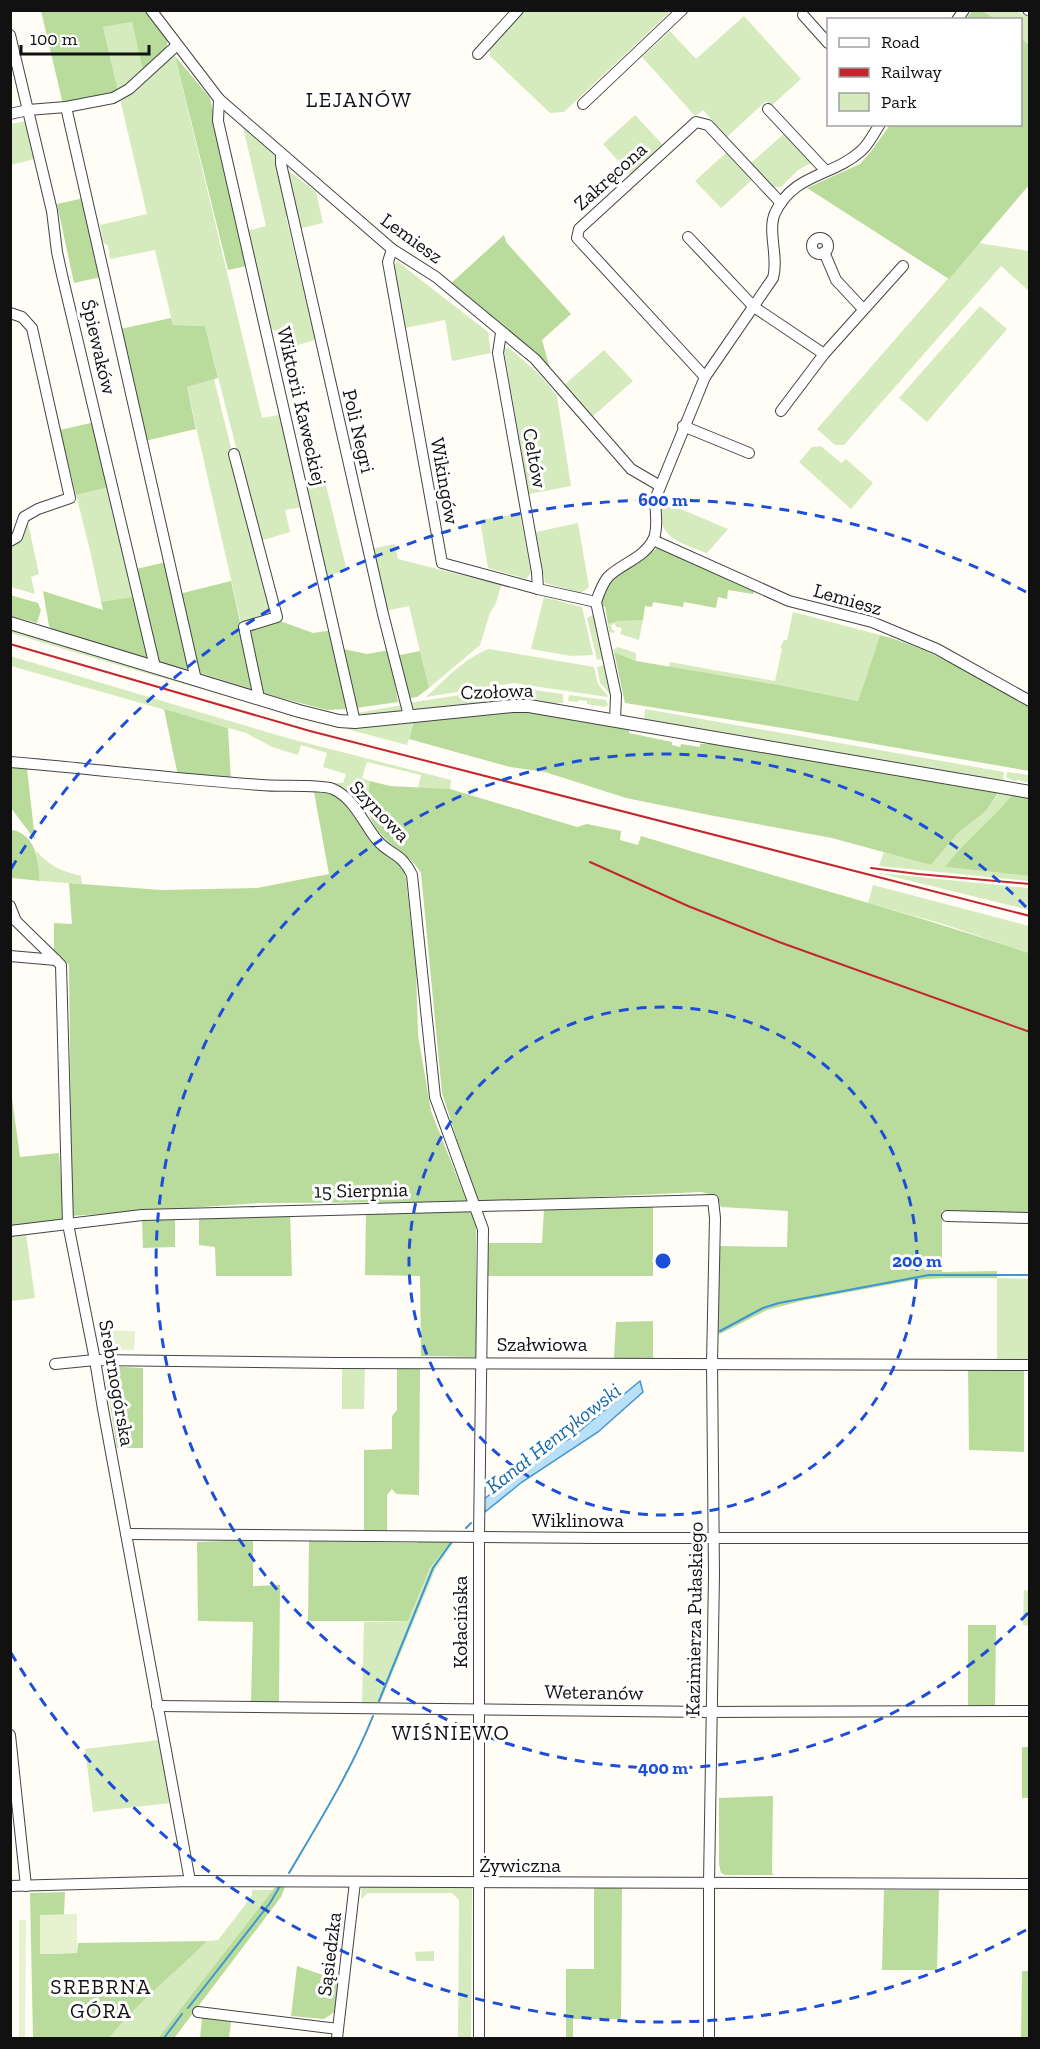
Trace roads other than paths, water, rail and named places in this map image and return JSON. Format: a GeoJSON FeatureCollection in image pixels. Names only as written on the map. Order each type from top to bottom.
{"type":"FeatureCollection","features":[{"type":"Feature","properties":{"kind":"street","name":"Lemiesz"},"geometry":{"type":"LineString","coordinates":[[151,10],[176,46],[219,99],[392,249],[436,277],[535,359],[632,469],[660,486]]}},
{"type":"Feature","properties":{"kind":"street"},"geometry":{"type":"LineString","coordinates":[[478,54],[518,10]]}},
{"type":"Feature","properties":{"kind":"street"},"geometry":{"type":"LineString","coordinates":[[583,104],[682,10]]}},
{"type":"Feature","properties":{"kind":"street"},"geometry":{"type":"LineString","coordinates":[[803,15],[827,42]]}},
{"type":"Feature","properties":{"kind":"street","name":"Śpiewaków"},"geometry":{"type":"LineString","coordinates":[[10,35],[52,212],[57,252],[155,667]]}},
{"type":"Feature","properties":{"kind":"street"},"geometry":{"type":"LineString","coordinates":[[10,114],[113,98],[129,89],[176,46]]}},
{"type":"Feature","properties":{"kind":"street","name":"Wiktorii Kaweckiej"},"geometry":{"type":"LineString","coordinates":[[219,99],[220,132],[355,722]]}},
{"type":"Feature","properties":{"kind":"street"},"geometry":{"type":"LineString","coordinates":[[66,107],[196,680]]}},
{"type":"Feature","properties":{"kind":"street"},"geometry":{"type":"LineString","coordinates":[[768,108],[825,170]]}},
{"type":"Feature","properties":{"kind":"street","name":"Zakręcona"},"geometry":{"type":"LineString","coordinates":[[705,377],[577,238],[579,229],[696,122],[708,125],[781,203]]}},
{"type":"Feature","properties":{"kind":"street"},"geometry":{"type":"LineString","coordinates":[[615,721],[616,695],[596,602],[603,583],[644,552],[653,540],[656,529],[655,507],[660,486],[705,377],[772,278],[775,270],[773,220],[781,203],[793,189],[860,151],[879,126]]}},
{"type":"Feature","properties":{"kind":"street","name":"Poli Negri"},"geometry":{"type":"LineString","coordinates":[[280,154],[383,614],[409,716]]}},
{"type":"Feature","properties":{"kind":"street"},"geometry":{"type":"LineString","coordinates":[[688,237],[754,307],[824,354]]}},
{"type":"Feature","properties":{"kind":"street","name":"Wikingów"},"geometry":{"type":"LineString","coordinates":[[392,249],[388,262],[441,563],[596,602]]}},
{"type":"Feature","properties":{"kind":"street"},"geometry":{"type":"LineString","coordinates":[[824,252],[836,280],[863,309]]}},
{"type":"Feature","properties":{"kind":"street"},"geometry":{"type":"LineString","coordinates":[[781,411],[824,354],[903,266]]}},
{"type":"Feature","properties":{"kind":"street"},"geometry":{"type":"LineString","coordinates":[[10,312],[22,316],[32,328],[70,498],[38,509],[24,517],[17,537],[10,541]]}},
{"type":"Feature","properties":{"kind":"street","name":"Celtów"},"geometry":{"type":"LineString","coordinates":[[501,333],[498,353],[537,572],[538,589]]}},
{"type":"Feature","properties":{"kind":"street"},"geometry":{"type":"LineString","coordinates":[[683,426],[749,453]]}},
{"type":"Feature","properties":{"kind":"street"},"geometry":{"type":"LineString","coordinates":[[234,454],[277,617],[244,627],[259,698]]}},
{"type":"Feature","properties":{"kind":"street","name":"Lemiesz"},"geometry":{"type":"LineString","coordinates":[[653,540],[789,601],[872,622],[937,649],[1029,701]]}},
{"type":"Feature","properties":{"kind":"street","name":"Czołowa"},"geometry":{"type":"LineString","coordinates":[[10,622],[328,719],[355,722],[520,706],[1029,792]]}},
{"type":"Feature","properties":{"kind":"street","name":"Szynowa"},"geometry":{"type":"LineString","coordinates":[[10,762],[262,786],[327,787],[345,795],[378,840],[386,848],[399,855],[407,864],[412,875],[435,1097],[474,1206]]}},
{"type":"Feature","properties":{"kind":"street"},"geometry":{"type":"LineString","coordinates":[[10,906],[16,921],[56,960]]}},
{"type":"Feature","properties":{"kind":"street"},"geometry":{"type":"LineString","coordinates":[[10,956],[56,960]]}},
{"type":"Feature","properties":{"kind":"street","name":"Srebrnogórska"},"geometry":{"type":"LineString","coordinates":[[56,960],[61,965],[68,1224],[190,1881]]}},
{"type":"Feature","properties":{"kind":"street","name":"15 Sierpnia"},"geometry":{"type":"LineString","coordinates":[[10,1232],[142,1215],[261,1210],[713,1200]]}},
{"type":"Feature","properties":{"kind":"street","name":"Kazimierza Pułaskiego"},"geometry":{"type":"LineString","coordinates":[[710,2038],[712,1363],[715,1218],[713,1200]]}},
{"type":"Feature","properties":{"kind":"street","name":"Kołacińska"},"geometry":{"type":"LineString","coordinates":[[474,1206],[483,1229],[478,1709],[479,2038]]}},
{"type":"Feature","properties":{"kind":"street"},"geometry":{"type":"LineString","coordinates":[[947,1216],[1029,1218]]}},
{"type":"Feature","properties":{"kind":"street","name":"Szałwiowa"},"geometry":{"type":"LineString","coordinates":[[55,1364],[95,1360],[1029,1365]]}},
{"type":"Feature","properties":{"kind":"street","name":"Wiklinowa"},"geometry":{"type":"LineString","coordinates":[[126,1534],[1029,1538]]}},
{"type":"Feature","properties":{"kind":"street","name":"Weteranów"},"geometry":{"type":"LineString","coordinates":[[157,1706],[711,1712],[1029,1712]]}},
{"type":"Feature","properties":{"kind":"street"},"geometry":{"type":"LineString","coordinates":[[10,1734],[26,1886]]}},
{"type":"Feature","properties":{"kind":"street","name":"Żywiczna"},"geometry":{"type":"LineString","coordinates":[[10,1886],[190,1881],[1029,1884]]}},
{"type":"Feature","properties":{"kind":"street","name":"Sąsiedzka"},"geometry":{"type":"LineString","coordinates":[[198,2012],[338,2034],[356,1882]]}},
{"type":"Feature","properties":{"kind":"water"},"geometry":{"type":"Polygon","coordinates":[[[640,1381],[643,1392],[598,1432],[522,1482],[485,1512],[484,1499],[549,1450],[571,1438],[640,1381]]]}},
{"type":"Feature","properties":{"kind":"waterway","name":"Kanał Henrykowski"},"geometry":{"type":"LineString","coordinates":[[720,1331],[763,1308],[779,1303],[929,1275],[1030,1275]]}},
{"type":"Feature","properties":{"kind":"waterway","name":"Kanał Henrykowski"},"geometry":{"type":"LineString","coordinates":[[466,1528],[471,1523]]}},
{"type":"Feature","properties":{"kind":"waterway","name":"Kanał Henrykowski"},"geometry":{"type":"LineString","coordinates":[[379,1701],[433,1568],[453,1540]]}},
{"type":"Feature","properties":{"kind":"waterway","name":"Kanał Henrykowski"},"geometry":{"type":"LineString","coordinates":[[289,1873],[345,1776],[373,1716]]}},
{"type":"Feature","properties":{"kind":"waterway","name":"Kanał Henrykowski"},"geometry":{"type":"LineString","coordinates":[[188,2008],[270,1903],[280,1886]]}},
{"type":"Feature","properties":{"kind":"waterway","name":"Kanał Henrykowski"},"geometry":{"type":"LineString","coordinates":[[164,2038],[182,2014]]}},
{"type":"Feature","properties":{"kind":"railway"},"geometry":{"type":"LineString","coordinates":[[10,644],[310,731],[1030,916]]}},
{"type":"Feature","properties":{"kind":"railway"},"geometry":{"type":"LineString","coordinates":[[590,862],[688,906],[779,942],[1030,1032]]}},
{"type":"Feature","properties":{"kind":"railway"},"geometry":{"type":"LineString","coordinates":[[871,868],[1030,884]]}},
{"type":"Feature","properties":{"kind":"district","name":"LEJANÓW"},"geometry":{"type":"Point","coordinates":[359,99]}},
{"type":"Feature","properties":{"kind":"district","name":"WIŚNIEWO"},"geometry":{"type":"Point","coordinates":[451,1732]}},
{"type":"Feature","properties":{"kind":"district","name":"SREBRNA GÓRA"},"geometry":{"type":"Point","coordinates":[101,1998]}}]}
